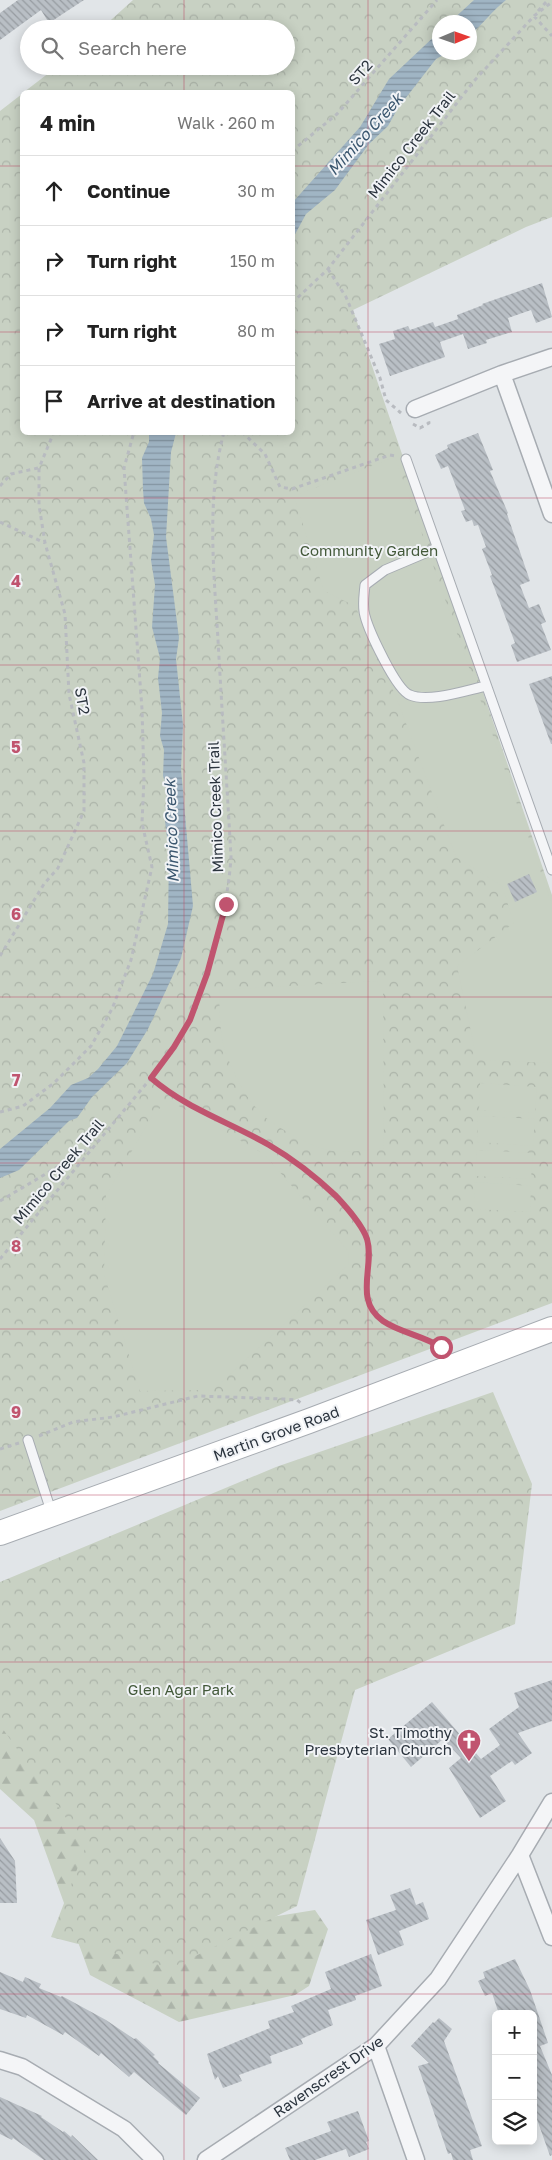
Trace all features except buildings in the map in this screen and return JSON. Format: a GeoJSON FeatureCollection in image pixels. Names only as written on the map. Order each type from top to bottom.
{"type":"FeatureCollection","features":[{"type":"Feature","properties":{"kind":"main road","name":"Martin Grove Road"},"geometry":{"type":"LineString","coordinates":[[0,1533],[552,1330]]}},
{"type":"Feature","properties":{"kind":"street"},"geometry":{"type":"LineString","coordinates":[[414,409],[502,374],[552,357]]}},
{"type":"Feature","properties":{"kind":"street"},"geometry":{"type":"LineString","coordinates":[[502,374],[552,514]]}},
{"type":"Feature","properties":{"kind":"street","name":"Ravenscrest Drive"},"geometry":{"type":"LineString","coordinates":[[206,2160],[376,2046],[438,1979],[520,1855],[552,1802]]}},
{"type":"Feature","properties":{"kind":"street"},"geometry":{"type":"LineString","coordinates":[[520,1855],[552,1937]]}},
{"type":"Feature","properties":{"kind":"street"},"geometry":{"type":"LineString","coordinates":[[376,2046],[416,2160]]}},
{"type":"Feature","properties":{"kind":"street"},"geometry":{"type":"LineString","coordinates":[[0,2060],[22,2067],[124,2129],[155,2160]]}},
{"type":"Feature","properties":{"kind":"lane"},"geometry":{"type":"LineString","coordinates":[[407,461],[552,870]]}},
{"type":"Feature","properties":{"kind":"lane"},"geometry":{"type":"LineString","coordinates":[[437,548],[384,570],[366,585],[363,602],[365,616],[392,675],[401,688],[410,695],[434,696],[486,686]]}},
{"type":"Feature","properties":{"kind":"lane"},"geometry":{"type":"LineString","coordinates":[[28,1440],[52,1514]]}},
{"type":"Feature","properties":{"kind":"path","name":"ST2"},"geometry":{"type":"LineString","coordinates":[[295,149],[338,114],[437,0]]}},
{"type":"Feature","properties":{"kind":"path"},"geometry":{"type":"LineString","coordinates":[[548,0],[534,16],[552,36]]}},
{"type":"Feature","properties":{"kind":"path","name":"Mimico Creek Trail"},"geometry":{"type":"LineString","coordinates":[[295,300],[328,269],[474,81],[534,16],[552,2]]}},
{"type":"Feature","properties":{"kind":"path"},"geometry":{"type":"LineString","coordinates":[[328,269],[346,297],[380,378],[386,400],[396,409]]}},
{"type":"Feature","properties":{"kind":"path","name":"ST2"},"geometry":{"type":"LineString","coordinates":[[0,956],[44,884],[58,868],[84,811],[84,763],[69,694],[65,614],[45,543],[39,505],[39,468],[53,435]]}},
{"type":"Feature","properties":{"kind":"path"},"geometry":{"type":"LineString","coordinates":[[0,1112],[23,1106],[54,1083],[91,1046],[112,1008],[131,960],[152,867],[142,823],[144,779],[142,709],[124,468],[133,435]]}},
{"type":"Feature","properties":{"kind":"path","name":"Mimico Creek Trail"},"geometry":{"type":"LineString","coordinates":[[0,1259],[151,1078],[174,1047],[190,1020],[207,974],[223,918],[229,888],[231,857],[214,578],[213,497],[223,435]]}},
{"type":"Feature","properties":{"kind":"path"},"geometry":{"type":"LineString","coordinates":[[245,435],[264,454],[280,487],[292,489],[390,455],[395,455],[407,461]]}},
{"type":"Feature","properties":{"kind":"path"},"geometry":{"type":"LineString","coordinates":[[0,486],[11,474],[39,468]]}},
{"type":"Feature","properties":{"kind":"path"},"geometry":{"type":"LineString","coordinates":[[0,522],[45,543]]}},
{"type":"Feature","properties":{"kind":"path"},"geometry":{"type":"LineString","coordinates":[[151,1078],[171,1094],[223,1123],[269,1145],[312,1175],[337,1197],[355,1220],[367,1240],[369,1255],[366,1290],[367,1298],[374,1311],[382,1320],[430,1340],[441,1347],[458,1365]]}},
{"type":"Feature","properties":{"kind":"path"},"geometry":{"type":"LineString","coordinates":[[0,1201],[94,1145]]}},
{"type":"Feature","properties":{"kind":"path"},"geometry":{"type":"LineString","coordinates":[[0,1449],[73,1422],[113,1418],[198,1396],[297,1400],[302,1404]]}},
{"type":"Feature","properties":{"kind":"green space"},"geometry":{"type":"Polygon","coordinates":[[[133,0],[552,0],[552,217],[526,227],[353,310],[552,895],[552,1303],[0,1511],[0,111],[20,96],[20,435],[295,435],[295,90],[27,90],[46,75],[295,75],[295,20],[111,20],[133,0]]]}},
{"type":"Feature","properties":{"kind":"green space","name":"Community Garden"},"geometry":{"type":"Polygon","coordinates":[[[395,457],[552,904],[552,1063],[477,1060],[457,966],[514,923],[502,886],[456,857],[397,699],[355,606],[324,591],[294,496],[395,457]]]}},
{"type":"Feature","properties":{"kind":"green space"},"geometry":{"type":"Polygon","coordinates":[[[377,981],[383,991],[384,1148],[341,1152],[320,1148],[274,1124],[255,1107],[245,1092],[231,1067],[223,1044],[219,990],[377,981]]]}},
{"type":"Feature","properties":{"kind":"green space"},"geometry":{"type":"Polygon","coordinates":[[[480,1083],[537,1087],[535,1113],[479,1110],[480,1083]]]}},
{"type":"Feature","properties":{"kind":"green space"},"geometry":{"type":"Polygon","coordinates":[[[168,1100],[264,1154],[349,1252],[348,1265],[213,1390],[140,1391],[104,1274],[106,1195],[153,1115],[168,1100]]]}},
{"type":"Feature","properties":{"kind":"green space"},"geometry":{"type":"Polygon","coordinates":[[[478,1116],[535,1119],[533,1146],[477,1142],[478,1116]]]}},
{"type":"Feature","properties":{"kind":"green space"},"geometry":{"type":"Polygon","coordinates":[[[477,1150],[533,1153],[531,1179],[475,1176],[477,1150]]]}},
{"type":"Feature","properties":{"kind":"green space"},"geometry":{"type":"Polygon","coordinates":[[[475,1182],[531,1186],[530,1212],[474,1209],[475,1182]]]}},
{"type":"Feature","properties":{"kind":"green space","name":"Glen Agar Park"},"geometry":{"type":"Polygon","coordinates":[[[493,1392],[532,1484],[515,1624],[355,1690],[297,1906],[171,1968],[51,1937],[86,1846],[0,1725],[0,1582],[276,1467],[493,1392]]]}},
{"type":"Feature","properties":{"kind":"green space"},"geometry":{"type":"Polygon","coordinates":[[[0,1684],[208,1927],[315,1910],[328,1929],[309,1986],[295,1995],[179,2022],[90,1975],[34,1820],[0,1789],[0,1684]]]}},
{"type":"Feature","properties":{"kind":"water"},"geometry":{"type":"Polygon","coordinates":[[[474,0],[506,0],[477,28],[477,15],[458,15],[474,0]]]}},
{"type":"Feature","properties":{"kind":"water","name":"Mimico Creek"},"geometry":{"type":"Polygon","coordinates":[[[432,39],[432,60],[435,60],[398,108],[388,126],[369,144],[335,190],[306,214],[295,234],[295,200],[360,127],[389,79],[432,39]]]}},
{"type":"Feature","properties":{"kind":"water","name":"Mimico Creek"},"geometry":{"type":"Polygon","coordinates":[[[149,435],[175,435],[171,452],[166,537],[179,638],[176,659],[183,725],[181,769],[193,906],[181,958],[148,1029],[127,1063],[92,1097],[77,1118],[69,1121],[19,1170],[0,1178],[0,1149],[50,1108],[71,1085],[88,1078],[117,1046],[153,974],[168,924],[169,853],[165,821],[167,788],[163,776],[164,750],[160,736],[162,713],[158,678],[160,658],[152,627],[155,585],[151,560],[154,535],[151,519],[144,503],[143,490],[142,458],[149,442],[149,435]]]}},
{"type":"Feature","properties":{"kind":"place","name":"St. Timothy Presbyterian Church"},"geometry":{"type":"Point","coordinates":[469,1762]}},
{"type":"Feature","properties":{"kind":"route"},"geometry":{"type":"LineString","coordinates":[[226,904],[207,974],[190,1020],[174,1047],[151,1078],[171,1094],[223,1123],[269,1145],[293,1160],[337,1197],[355,1220],[367,1240],[369,1255],[366,1290],[370,1306],[382,1320],[430,1340],[441,1347]]}}]}
